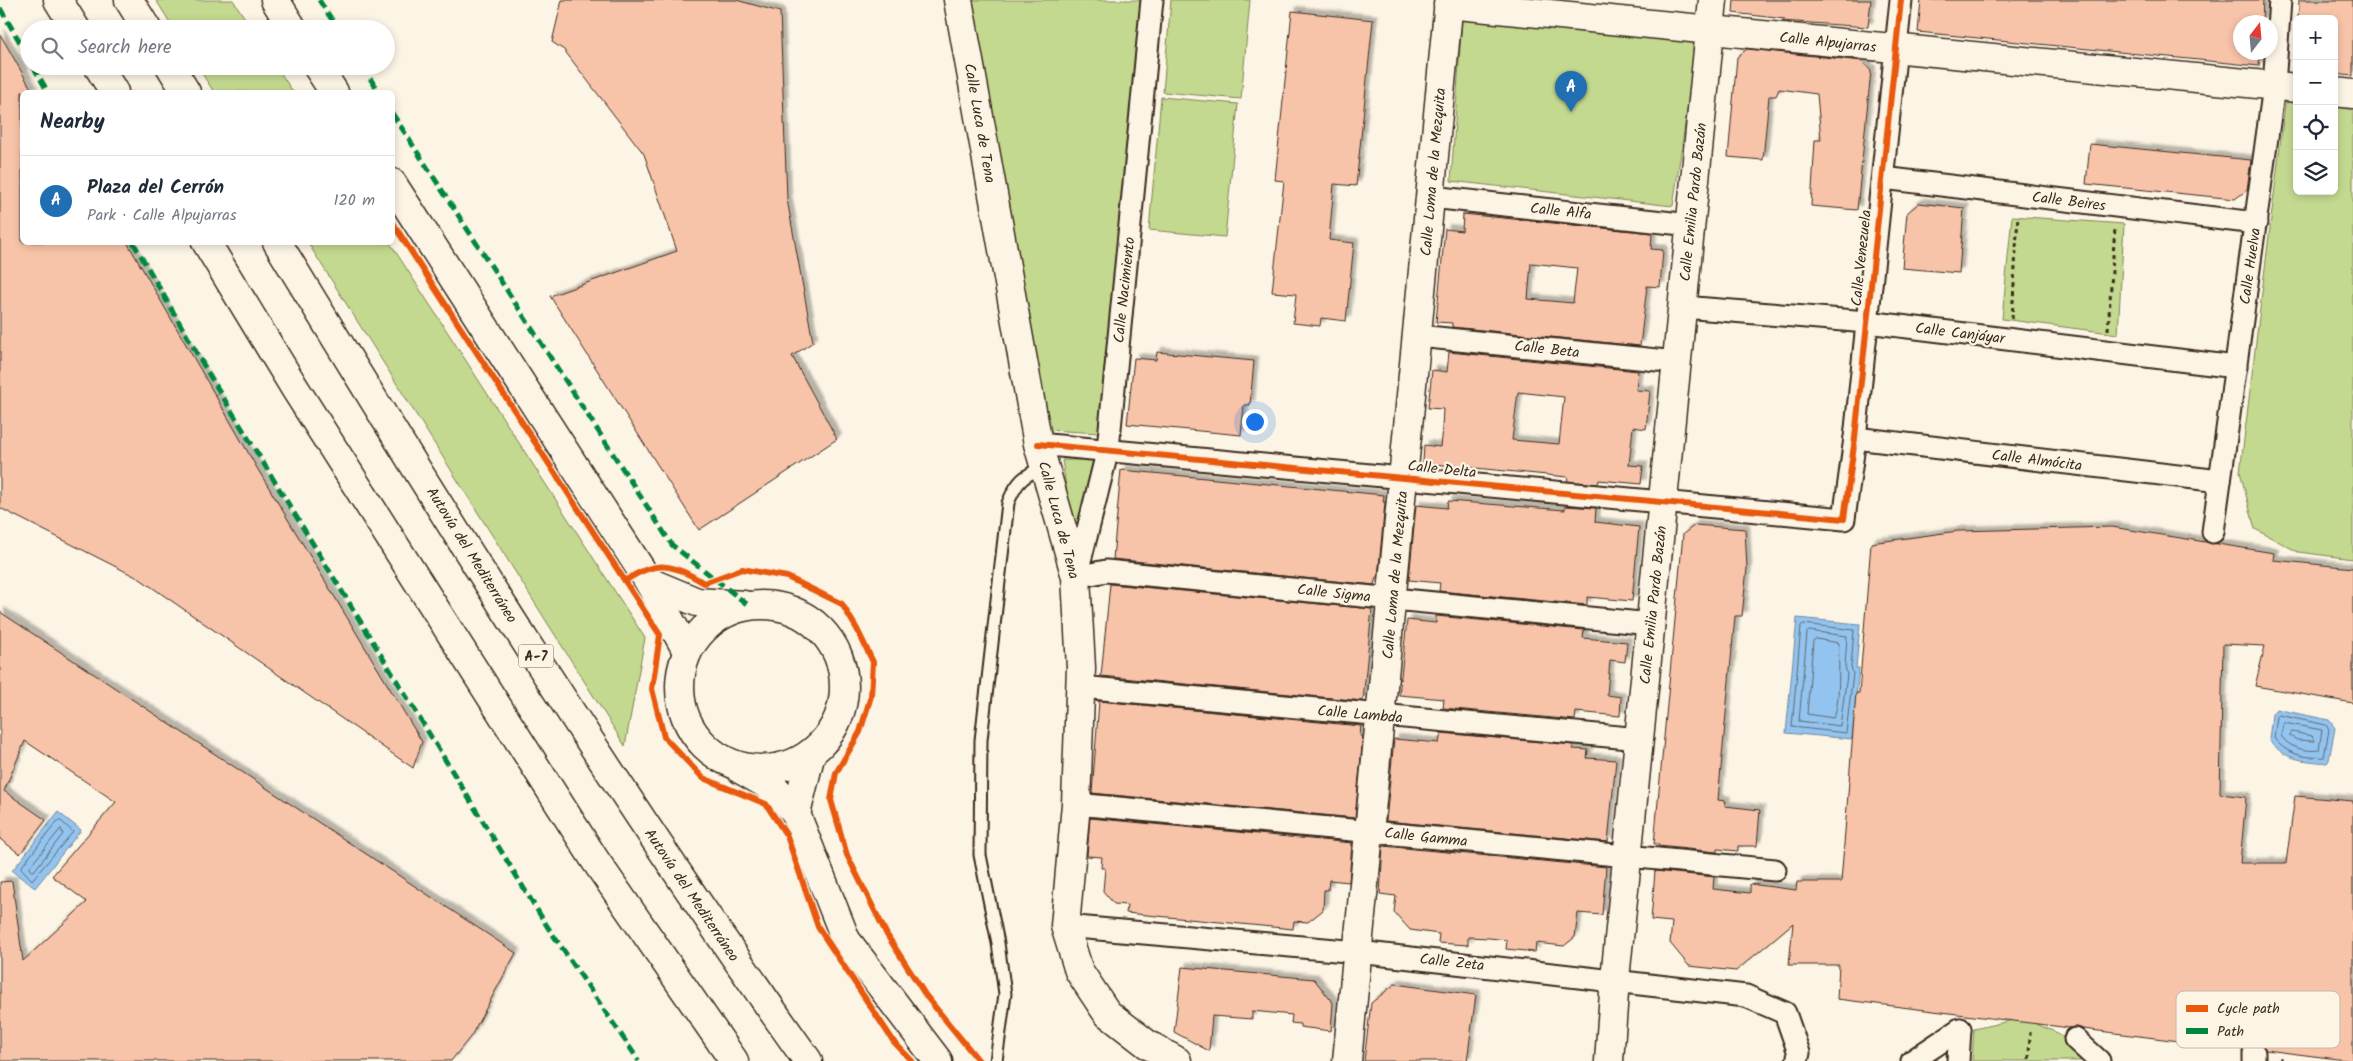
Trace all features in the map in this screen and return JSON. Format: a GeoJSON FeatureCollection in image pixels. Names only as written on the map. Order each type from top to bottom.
{"type":"FeatureCollection","features":[{"type":"Feature","properties":{"kind":"main road"},"geometry":{"type":"LineString","coordinates":[[58,0],[70,20]]}},
{"type":"Feature","properties":{"kind":"main road"},"geometry":{"type":"LineString","coordinates":[[129,0],[141,20]]}},
{"type":"Feature","properties":{"kind":"main road"},"geometry":{"type":"LineString","coordinates":[[275,0],[287,20]]}},
{"type":"Feature","properties":{"kind":"main road","name":"Calle Luca de Tena"},"geometry":{"type":"LineString","coordinates":[[958,0],[1041,455],[1076,577],[1081,687],[1076,804],[1065,926]]}},
{"type":"Feature","properties":{"kind":"main road","name":"Calle Emilia Pardo Bazán"},"geometry":{"type":"LineString","coordinates":[[1609,1061],[1615,980],[1713,0]]}},
{"type":"Feature","properties":{"kind":"main road","name":"Calle Alpujarras"},"geometry":{"type":"LineString","coordinates":[[1448,2],[2285,87]]}},
{"type":"Feature","properties":{"kind":"main road","name":"Calle Loma de la Mezquita"},"geometry":{"type":"LineString","coordinates":[[1347,1061],[1382,716],[1448,2]]}},
{"type":"Feature","properties":{"kind":"main road"},"geometry":{"type":"LineString","coordinates":[[104,75],[113,90]]}},
{"type":"Feature","properties":{"kind":"main road"},"geometry":{"type":"LineString","coordinates":[[176,75],[185,90]]}},
{"type":"Feature","properties":{"kind":"main road"},"geometry":{"type":"LineString","coordinates":[[323,75],[333,90]]}},
{"type":"Feature","properties":{"kind":"main road"},"geometry":{"type":"LineString","coordinates":[[2338,92],[2353,94]]}},
{"type":"Feature","properties":{"kind":"main road"},"geometry":{"type":"LineString","coordinates":[[395,188],[649,582],[687,651]]}},
{"type":"Feature","properties":{"kind":"main road"},"geometry":{"type":"LineString","coordinates":[[208,245],[296,390],[595,860],[734,1061]]}},
{"type":"Feature","properties":{"kind":"main road","name":"Autovía del Mediterráneo"},"geometry":{"type":"LineString","coordinates":[[279,245],[368,391],[646,828],[808,1061]]}},
{"type":"Feature","properties":{"kind":"main road"},"geometry":{"type":"LineString","coordinates":[[649,582],[697,602],[775,606],[801,615],[823,632],[838,654],[844,681],[842,708],[830,733],[811,753],[791,764],[769,769],[746,768],[724,760]]}},
{"type":"Feature","properties":{"kind":"main road"},"geometry":{"type":"LineString","coordinates":[[748,605],[723,614],[702,629],[687,651],[680,675],[680,700],[688,724],[703,745],[724,760],[776,789],[796,814],[846,940],[938,1061]]}},
{"type":"Feature","properties":{"kind":"main road"},"geometry":{"type":"LineString","coordinates":[[796,814],[811,753]]}},
{"type":"Feature","properties":{"kind":"main road"},"geometry":{"type":"LineString","coordinates":[[1065,926],[1079,971],[1107,1013],[1147,1044],[1177,1061]]}},
{"type":"Feature","properties":{"kind":"street","name":"Calle Nacimiento"},"geometry":{"type":"LineString","coordinates":[[1076,577],[1108,449],[1152,0]]}},
{"type":"Feature","properties":{"kind":"street","name":"Calle Venezuela"},"geometry":{"type":"LineString","coordinates":[[1844,519],[1901,0]]}},
{"type":"Feature","properties":{"kind":"street","name":"Calle Huelva"},"geometry":{"type":"LineString","coordinates":[[2213,532],[2256,223],[2285,87],[2280,0]]}},
{"type":"Feature","properties":{"kind":"street","name":"Calle Beires"},"geometry":{"type":"LineString","coordinates":[[1882,178],[2256,223]]}},
{"type":"Feature","properties":{"kind":"street","name":"Calle Alfa"},"geometry":{"type":"LineString","coordinates":[[1431,197],[1691,225]]}},
{"type":"Feature","properties":{"kind":"street","name":"Calle Canjáyar"},"geometry":{"type":"LineString","coordinates":[[1683,307],[1867,322],[2236,367]]}},
{"type":"Feature","properties":{"kind":"street","name":"Calle Beta"},"geometry":{"type":"LineString","coordinates":[[1418,336],[1677,362]]}},
{"type":"Feature","properties":{"kind":"street","name":"Calle Almócita"},"geometry":{"type":"LineString","coordinates":[[1854,438],[2220,481]]}},
{"type":"Feature","properties":{"kind":"street","name":"Calle Delta"},"geometry":{"type":"LineString","coordinates":[[1041,455],[1108,449],[1844,519]]}},
{"type":"Feature","properties":{"kind":"street","name":"Calle Sigma"},"geometry":{"type":"LineString","coordinates":[[1076,577],[1106,571],[1651,624]]}},
{"type":"Feature","properties":{"kind":"street","name":"Calle Lambda"},"geometry":{"type":"LineString","coordinates":[[1081,687],[1640,739]]}},
{"type":"Feature","properties":{"kind":"street","name":"Calle Gamma"},"geometry":{"type":"LineString","coordinates":[[1076,804],[1370,831],[1628,858],[1775,870]]}},
{"type":"Feature","properties":{"kind":"street","name":"Calle Zeta"},"geometry":{"type":"LineString","coordinates":[[1065,926],[1358,952],[1746,996],[1785,1013],[1799,1053],[1797,1061]]}},
{"type":"Feature","properties":{"kind":"street"},"geometry":{"type":"LineString","coordinates":[[1912,1061],[1960,1029],[1958,1061]]}},
{"type":"Feature","properties":{"kind":"street"},"geometry":{"type":"LineString","coordinates":[[2075,1039],[2099,1061]]}},
{"type":"Feature","properties":{"kind":"lane"},"geometry":{"type":"LineString","coordinates":[[996,1061],[1005,994],[998,943],[980,855],[981,740],[1008,503],[1015,485],[1026,475],[1041,455]]}},
{"type":"Feature","properties":{"kind":"path"},"geometry":{"type":"LineString","coordinates":[[2011,339],[2019,195]]}},
{"type":"Feature","properties":{"kind":"path"},"geometry":{"type":"LineString","coordinates":[[2107,351],[2117,206]]}},
{"type":"Feature","properties":{"kind":"path"},"geometry":{"type":"LineString","coordinates":[[2028,1060],[2030,1032]]}},
{"type":"Feature","properties":{"kind":"path"},"geometry":{"type":"LineString","coordinates":[[2281,1055],[2281,1061]]}},
{"type":"Feature","properties":{"kind":"green space"},"geometry":{"type":"Polygon","coordinates":[[[156,0],[233,0],[246,20],[168,20],[156,0]]]}},
{"type":"Feature","properties":{"kind":"green space"},"geometry":{"type":"Polygon","coordinates":[[[970,0],[1144,0],[1100,433],[1047,430],[970,0]]]}},
{"type":"Feature","properties":{"kind":"green space"},"geometry":{"type":"Polygon","coordinates":[[[1171,0],[1250,0],[1241,99],[1163,92],[1171,0]]]}},
{"type":"Feature","properties":{"kind":"green space"},"geometry":{"type":"Polygon","coordinates":[[[1462,19],[1697,43],[1673,206],[1451,181],[1462,19]]]}},
{"type":"Feature","properties":{"kind":"green space"},"geometry":{"type":"Polygon","coordinates":[[[203,75],[282,75],[292,90],[213,90],[203,75]]]}},
{"type":"Feature","properties":{"kind":"green space"},"geometry":{"type":"Polygon","coordinates":[[[1161,97],[1238,104],[1225,237],[1149,230],[1161,97]]]}},
{"type":"Feature","properties":{"kind":"green space"},"geometry":{"type":"Polygon","coordinates":[[[2286,97],[2293,98],[2293,195],[2338,195],[2338,104],[2353,106],[2353,559],[2298,552],[2255,529],[2240,472],[2286,97]]]}},
{"type":"Feature","properties":{"kind":"green space"},"geometry":{"type":"Polygon","coordinates":[[[2012,216],[2124,224],[2118,334],[2002,319],[2012,216]]]}},
{"type":"Feature","properties":{"kind":"green space"},"geometry":{"type":"Polygon","coordinates":[[[309,245],[391,245],[645,638],[625,746],[309,245]]]}},
{"type":"Feature","properties":{"kind":"green space"},"geometry":{"type":"Polygon","coordinates":[[[1062,460],[1096,460],[1075,548],[1062,460]]]}},
{"type":"Feature","properties":{"kind":"green space"},"geometry":{"type":"Polygon","coordinates":[[[2022,1018],[2060,1034],[2082,1061],[1972,1061],[1974,1029],[2022,1018]]]}},
{"type":"Feature","properties":{"kind":"water"},"geometry":{"type":"Polygon","coordinates":[[[1797,618],[1860,624],[1856,668],[1859,668],[1852,739],[1786,733],[1797,618]]]}},
{"type":"Feature","properties":{"kind":"water"},"geometry":{"type":"Polygon","coordinates":[[[2276,709],[2329,720],[2335,728],[2327,763],[2288,756],[2275,747],[2269,740],[2272,714],[2276,709]]]}},
{"type":"Feature","properties":{"kind":"water"},"geometry":{"type":"Polygon","coordinates":[[[58,812],[81,830],[35,888],[12,871],[58,812]]]}},
{"type":"Feature","properties":{"kind":"building"},"geometry":{"type":"Polygon","coordinates":[[[562,0],[736,0],[780,12],[787,199],[813,342],[792,356],[837,439],[699,530],[550,296],[677,251],[644,154],[564,50],[552,42],[562,0]]]}},
{"type":"Feature","properties":{"kind":"building"},"geometry":{"type":"Polygon","coordinates":[[[1734,0],[1871,0],[1868,27],[1782,21],[1785,19],[1733,13],[1734,0]]]}},
{"type":"Feature","properties":{"kind":"building"},"geometry":{"type":"Polygon","coordinates":[[[1921,0],[2263,0],[2262,15],[2233,15],[2233,60],[2259,60],[2259,66],[1918,32],[1921,0]]]}},
{"type":"Feature","properties":{"kind":"building"},"geometry":{"type":"Polygon","coordinates":[[[2299,0],[2353,0],[2353,76],[2338,74],[2338,15],[2298,15],[2299,0]]]}},
{"type":"Feature","properties":{"kind":"building"},"geometry":{"type":"Polygon","coordinates":[[[1292,11],[1373,20],[1356,186],[1334,184],[1329,240],[1354,243],[1346,321],[1321,318],[1320,326],[1293,323],[1296,294],[1272,292],[1284,181],[1275,180],[1292,11]]]}},
{"type":"Feature","properties":{"kind":"building"},"geometry":{"type":"Polygon","coordinates":[[[0,34],[20,69],[20,75],[23,75],[32,90],[20,90],[20,245],[129,245],[257,468],[422,742],[413,768],[140,579],[0,508],[0,34]]]}},
{"type":"Feature","properties":{"kind":"building"},"geometry":{"type":"Polygon","coordinates":[[[1747,49],[1862,61],[1871,71],[1857,210],[1811,206],[1815,140],[1821,140],[1817,94],[1779,89],[1776,96],[1769,96],[1763,160],[1728,157],[1737,57],[1747,49]]]}},
{"type":"Feature","properties":{"kind":"building"},"geometry":{"type":"Polygon","coordinates":[[[2090,144],[2251,160],[2247,190],[2235,199],[2086,184],[2090,144]]]}},
{"type":"Feature","properties":{"kind":"building"},"geometry":{"type":"Polygon","coordinates":[[[1919,203],[1964,208],[1959,273],[1902,268],[1907,213],[1919,203]]]}},
{"type":"Feature","properties":{"kind":"building"},"geometry":{"type":"Polygon","coordinates":[[[1463,214],[1652,233],[1651,249],[1663,250],[1660,287],[1647,286],[1640,346],[1452,327],[1452,323],[1436,322],[1445,229],[1462,231],[1463,214]],[[1531,263],[1528,299],[1573,303],[1577,268],[1531,263]]]}},
{"type":"Feature","properties":{"kind":"building"},"geometry":{"type":"Polygon","coordinates":[[[1157,352],[1254,361],[1250,405],[1244,405],[1241,435],[1127,424],[1134,358],[1156,360],[1157,352]]]}},
{"type":"Feature","properties":{"kind":"building"},"geometry":{"type":"Polygon","coordinates":[[[1449,352],[1638,371],[1636,390],[1650,391],[1646,429],[1633,427],[1629,465],[1643,466],[1641,484],[1599,480],[1598,484],[1567,481],[1568,477],[1423,463],[1424,445],[1440,447],[1442,428],[1443,409],[1428,408],[1432,370],[1447,372],[1449,352]],[[1518,392],[1512,440],[1559,444],[1564,397],[1518,392]]]}},
{"type":"Feature","properties":{"kind":"building"},"geometry":{"type":"Polygon","coordinates":[[[1121,470],[1384,495],[1383,502],[1385,502],[1378,577],[1376,577],[1374,585],[1113,559],[1121,470]]]}},
{"type":"Feature","properties":{"kind":"building"},"geometry":{"type":"Polygon","coordinates":[[[1448,501],[1565,510],[1565,506],[1596,508],[1595,522],[1639,527],[1632,601],[1587,597],[1587,605],[1439,591],[1440,583],[1409,580],[1416,505],[1447,508],[1448,501]]]}},
{"type":"Feature","properties":{"kind":"building"},"geometry":{"type":"Polygon","coordinates":[[[1695,525],[1745,529],[1747,568],[1742,616],[1735,616],[1718,800],[1726,801],[1725,806],[1760,810],[1757,846],[1738,846],[1738,851],[1717,849],[1717,852],[1654,844],[1683,534],[1695,525]]]}},
{"type":"Feature","properties":{"kind":"building"},"geometry":{"type":"Polygon","coordinates":[[[2112,527],[2274,553],[2273,560],[2353,568],[2353,703],[2255,686],[2265,646],[2223,644],[2220,794],[2246,797],[2240,863],[2286,863],[2295,796],[2353,801],[2353,1061],[2266,1050],[2265,1048],[2340,1048],[2340,991],[2176,991],[2176,1041],[1837,999],[1839,965],[1789,965],[1793,923],[1736,971],[1689,966],[1670,943],[1672,922],[1651,920],[1655,871],[1714,877],[1713,889],[1750,893],[1750,884],[1796,890],[1797,882],[1841,882],[1856,693],[1859,693],[1871,543],[1958,531],[2112,527]]]}},
{"type":"Feature","properties":{"kind":"building"},"geometry":{"type":"Polygon","coordinates":[[[1110,584],[1372,609],[1363,701],[1101,676],[1110,584]]]}},
{"type":"Feature","properties":{"kind":"building"},"geometry":{"type":"Polygon","coordinates":[[[0,612],[516,953],[471,1036],[451,1061],[0,1061],[0,882],[12,881],[23,961],[87,902],[52,876],[116,802],[25,741],[4,791],[46,820],[20,854],[0,839],[0,612]]]}},
{"type":"Feature","properties":{"kind":"building"},"geometry":{"type":"Polygon","coordinates":[[[1436,616],[1584,630],[1583,638],[1627,642],[1625,662],[1610,660],[1607,695],[1621,697],[1620,716],[1576,712],[1575,720],[1443,708],[1444,699],[1399,695],[1407,620],[1436,623],[1436,616]]]}},
{"type":"Feature","properties":{"kind":"building"},"geometry":{"type":"Polygon","coordinates":[[[1099,701],[1361,726],[1360,736],[1363,736],[1355,818],[1092,793],[1099,701]]]}},
{"type":"Feature","properties":{"kind":"building"},"geometry":{"type":"Polygon","coordinates":[[[1441,733],[1573,745],[1573,749],[1588,750],[1587,758],[1616,760],[1608,842],[1386,821],[1394,739],[1439,743],[1441,733]]]}},
{"type":"Feature","properties":{"kind":"building"},"geometry":{"type":"Polygon","coordinates":[[[1090,818],[1352,843],[1349,882],[1329,880],[1328,890],[1324,890],[1323,910],[1308,922],[1294,921],[1293,929],[1126,913],[1127,905],[1114,904],[1103,891],[1105,868],[1101,868],[1102,857],[1087,856],[1090,818]]]}},
{"type":"Feature","properties":{"kind":"building"},"geometry":{"type":"Polygon","coordinates":[[[1383,846],[1606,867],[1602,915],[1578,913],[1575,937],[1564,946],[1536,943],[1535,952],[1506,949],[1507,940],[1489,938],[1468,937],[1468,945],[1438,943],[1439,934],[1410,930],[1394,912],[1396,896],[1380,894],[1383,846]]]}},
{"type":"Feature","properties":{"kind":"building"},"geometry":{"type":"Polygon","coordinates":[[[1182,967],[1314,979],[1333,1003],[1331,1031],[1300,1027],[1300,1024],[1291,1023],[1292,1015],[1252,1011],[1252,1019],[1212,1016],[1209,1051],[1174,1032],[1182,967]]]}},
{"type":"Feature","properties":{"kind":"building"},"geometry":{"type":"Polygon","coordinates":[[[1395,984],[1476,995],[1467,1061],[1364,1061],[1371,1003],[1395,984]]]}},
{"type":"Feature","properties":{"kind":"marked path"},"geometry":{"type":"LineString","coordinates":[[319,0],[332,20]]}},
{"type":"Feature","properties":{"kind":"marked path"},"geometry":{"type":"LineString","coordinates":[[0,8],[20,42]]}},
{"type":"Feature","properties":{"kind":"marked path"},"geometry":{"type":"LineString","coordinates":[[38,75],[47,90]]}},
{"type":"Feature","properties":{"kind":"marked path"},"geometry":{"type":"LineString","coordinates":[[368,75],[378,90]]}},
{"type":"Feature","properties":{"kind":"marked path"},"geometry":{"type":"LineString","coordinates":[[395,118],[672,545],[748,605]]}},
{"type":"Feature","properties":{"kind":"marked path"},"geometry":{"type":"LineString","coordinates":[[135,245],[207,371],[547,926],[639,1061]]}},
{"type":"Feature","properties":{"kind":"cycle path"},"geometry":{"type":"LineString","coordinates":[[1038,444],[1844,519],[1855,438],[1901,0]]}},
{"type":"Feature","properties":{"kind":"cycle path"},"geometry":{"type":"LineString","coordinates":[[395,227],[660,635],[652,689],[664,737],[703,778],[766,804],[787,836],[818,927],[894,1042],[912,1061]]}},
{"type":"Feature","properties":{"kind":"cycle path"},"geometry":{"type":"LineString","coordinates":[[625,581],[646,569],[656,567],[673,568],[704,583],[742,569],[787,577],[842,604],[873,662],[871,696],[860,732],[836,773],[831,800],[847,855],[887,935],[926,996],[979,1061]]}},
{"type":"Feature","properties":{"kind":"place","name":"Plaza del Cerrón"},"geometry":{"type":"Point","coordinates":[1571,112]}}]}
